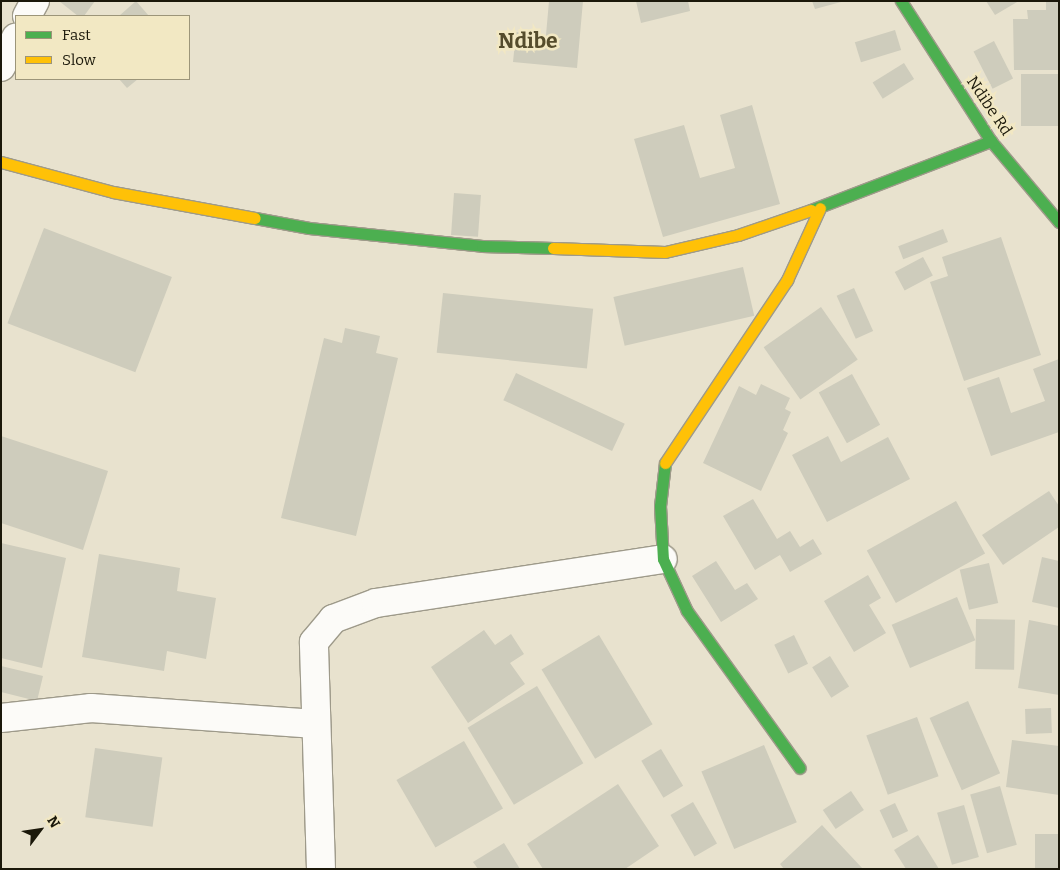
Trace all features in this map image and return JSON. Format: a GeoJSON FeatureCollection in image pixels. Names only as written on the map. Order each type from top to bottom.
{"type":"FeatureCollection","features":[{"type":"Feature","properties":{"kind":"street"},"geometry":{"type":"LineString","coordinates":[[28,15],[35,1]]}},
{"type":"Feature","properties":{"kind":"street","name":"Ndibe Rd"},"geometry":{"type":"LineString","coordinates":[[901,1],[991,141],[1059,222]]}},
{"type":"Feature","properties":{"kind":"street"},"geometry":{"type":"LineString","coordinates":[[1,66],[15,40]]}},
{"type":"Feature","properties":{"kind":"street"},"geometry":{"type":"LineString","coordinates":[[1,162],[113,192],[309,228],[482,246],[665,252],[738,235],[820,208],[991,141]]}},
{"type":"Feature","properties":{"kind":"street"},"geometry":{"type":"LineString","coordinates":[[800,768],[687,611],[663,560],[660,506],[666,463],[787,280],[820,208]]}},
{"type":"Feature","properties":{"kind":"street"},"geometry":{"type":"LineString","coordinates":[[320,869],[314,642],[333,619],[376,602],[663,560]]}},
{"type":"Feature","properties":{"kind":"street"},"geometry":{"type":"LineString","coordinates":[[1,718],[92,708],[316,724]]}},
{"type":"Feature","properties":{"kind":"building"},"geometry":{"type":"Polygon","coordinates":[[[59,1],[95,1],[85,15],[77,15],[59,1]]]}},
{"type":"Feature","properties":{"kind":"building"},"geometry":{"type":"Polygon","coordinates":[[[136,1],[148,15],[120,15],[136,1]]]}},
{"type":"Feature","properties":{"kind":"building"},"geometry":{"type":"Polygon","coordinates":[[[549,1],[583,1],[577,68],[513,62],[516,32],[546,35],[549,1]]]}},
{"type":"Feature","properties":{"kind":"building"},"geometry":{"type":"Polygon","coordinates":[[[636,1],[688,1],[690,11],[641,23],[636,1]]]}},
{"type":"Feature","properties":{"kind":"building"},"geometry":{"type":"Polygon","coordinates":[[[812,1],[841,1],[841,2],[815,9],[812,1]]]}},
{"type":"Feature","properties":{"kind":"building"},"geometry":{"type":"Polygon","coordinates":[[[986,1],[1019,1],[995,15],[986,1]]]}},
{"type":"Feature","properties":{"kind":"building"},"geometry":{"type":"Polygon","coordinates":[[[1046,1],[1059,1],[1059,70],[1014,70],[1013,19],[1028,19],[1027,10],[1046,10],[1046,1]]]}},
{"type":"Feature","properties":{"kind":"building"},"geometry":{"type":"Polygon","coordinates":[[[895,30],[901,50],[861,62],[855,42],[895,30]]]}},
{"type":"Feature","properties":{"kind":"building"},"geometry":{"type":"Polygon","coordinates":[[[994,41],[1013,78],[993,89],[974,51],[994,41]]]}},
{"type":"Feature","properties":{"kind":"building"},"geometry":{"type":"Polygon","coordinates":[[[904,63],[914,79],[883,99],[873,83],[904,63]]]}},
{"type":"Feature","properties":{"kind":"building"},"geometry":{"type":"Polygon","coordinates":[[[1021,74],[1059,74],[1059,126],[1021,126],[1021,74]]]}},
{"type":"Feature","properties":{"kind":"building"},"geometry":{"type":"Polygon","coordinates":[[[120,80],[137,80],[127,88],[120,80]]]}},
{"type":"Feature","properties":{"kind":"building"},"geometry":{"type":"Polygon","coordinates":[[[752,105],[780,204],[663,237],[634,139],[684,125],[700,178],[735,168],[720,115],[752,105]]]}},
{"type":"Feature","properties":{"kind":"building"},"geometry":{"type":"Polygon","coordinates":[[[454,193],[481,195],[478,237],[451,235],[454,193]]]}},
{"type":"Feature","properties":{"kind":"building"},"geometry":{"type":"Polygon","coordinates":[[[44,228],[172,277],[135,372],[7,323],[44,228]]]}},
{"type":"Feature","properties":{"kind":"building"},"geometry":{"type":"Polygon","coordinates":[[[943,229],[948,242],[903,259],[898,246],[943,229]]]}},
{"type":"Feature","properties":{"kind":"building"},"geometry":{"type":"Polygon","coordinates":[[[1001,237],[1041,355],[964,381],[930,282],[948,276],[942,257],[1001,237]]]}},
{"type":"Feature","properties":{"kind":"building"},"geometry":{"type":"Polygon","coordinates":[[[923,257],[933,276],[905,291],[895,272],[923,257]]]}},
{"type":"Feature","properties":{"kind":"building"},"geometry":{"type":"Polygon","coordinates":[[[743,267],[754,316],[625,346],[613,297],[743,267]]]}},
{"type":"Feature","properties":{"kind":"building"},"geometry":{"type":"Polygon","coordinates":[[[854,288],[873,331],[856,339],[837,296],[854,288]]]}},
{"type":"Feature","properties":{"kind":"building"},"geometry":{"type":"Polygon","coordinates":[[[443,293],[593,309],[587,368],[437,353],[443,293]]]}},
{"type":"Feature","properties":{"kind":"building"},"geometry":{"type":"Polygon","coordinates":[[[821,307],[858,359],[800,400],[764,347],[821,307]]]}},
{"type":"Feature","properties":{"kind":"building"},"geometry":{"type":"Polygon","coordinates":[[[345,328],[380,336],[376,353],[398,358],[356,536],[281,518],[324,338],[342,343],[345,328]]]}},
{"type":"Feature","properties":{"kind":"building"},"geometry":{"type":"Polygon","coordinates":[[[1059,359],[1059,432],[991,456],[967,388],[999,377],[1011,413],[1045,401],[1033,369],[1059,359]]]}},
{"type":"Feature","properties":{"kind":"building"},"geometry":{"type":"Polygon","coordinates":[[[516,373],[625,424],[612,451],[503,400],[516,373]]]}},
{"type":"Feature","properties":{"kind":"building"},"geometry":{"type":"Polygon","coordinates":[[[852,374],[880,425],[847,443],[819,392],[852,374]]]}},
{"type":"Feature","properties":{"kind":"building"},"geometry":{"type":"Polygon","coordinates":[[[761,384],[790,398],[785,409],[791,412],[783,430],[788,433],[761,491],[703,463],[739,386],[756,395],[761,384]]]}},
{"type":"Feature","properties":{"kind":"building"},"geometry":{"type":"Polygon","coordinates":[[[1,436],[108,471],[83,550],[1,523],[1,436]]]}},
{"type":"Feature","properties":{"kind":"building"},"geometry":{"type":"Polygon","coordinates":[[[828,436],[841,462],[888,437],[910,479],[827,522],[792,455],[828,436]]]}},
{"type":"Feature","properties":{"kind":"building"},"geometry":{"type":"Polygon","coordinates":[[[1049,491],[1059,506],[1059,527],[1003,565],[982,535],[1049,491]]]}},
{"type":"Feature","properties":{"kind":"building"},"geometry":{"type":"Polygon","coordinates":[[[753,499],[777,539],[790,531],[800,547],[813,539],[822,554],[790,572],[780,555],[755,570],[723,516],[753,499]]]}},
{"type":"Feature","properties":{"kind":"building"},"geometry":{"type":"Polygon","coordinates":[[[956,501],[985,553],[896,603],[867,550],[956,501]]]}},
{"type":"Feature","properties":{"kind":"building"},"geometry":{"type":"Polygon","coordinates":[[[1,543],[66,558],[42,668],[1,658],[1,543]]]}},
{"type":"Feature","properties":{"kind":"building"},"geometry":{"type":"Polygon","coordinates":[[[99,554],[180,568],[177,591],[216,598],[206,659],[167,651],[164,671],[82,657],[99,554]]]}},
{"type":"Feature","properties":{"kind":"building"},"geometry":{"type":"Polygon","coordinates":[[[1042,557],[1059,561],[1059,608],[1032,602],[1042,557]]]}},
{"type":"Feature","properties":{"kind":"building"},"geometry":{"type":"Polygon","coordinates":[[[716,561],[735,590],[747,583],[758,599],[721,622],[692,576],[716,561]]]}},
{"type":"Feature","properties":{"kind":"building"},"geometry":{"type":"Polygon","coordinates":[[[989,563],[998,603],[969,610],[960,570],[989,563]]]}},
{"type":"Feature","properties":{"kind":"building"},"geometry":{"type":"Polygon","coordinates":[[[868,575],[881,598],[869,605],[886,633],[854,652],[824,601],[868,575]]]}},
{"type":"Feature","properties":{"kind":"building"},"geometry":{"type":"Polygon","coordinates":[[[957,597],[975,640],[910,668],[892,625],[957,597]]]}},
{"type":"Feature","properties":{"kind":"building"},"geometry":{"type":"Polygon","coordinates":[[[976,619],[1015,620],[1014,670],[975,669],[976,619]]]}},
{"type":"Feature","properties":{"kind":"building"},"geometry":{"type":"Polygon","coordinates":[[[1029,620],[1059,626],[1059,695],[1018,688],[1029,620]]]}},
{"type":"Feature","properties":{"kind":"building"},"geometry":{"type":"Polygon","coordinates":[[[484,630],[495,645],[511,634],[524,654],[510,663],[525,684],[468,723],[431,667],[484,630]]]}},
{"type":"Feature","properties":{"kind":"building"},"geometry":{"type":"Polygon","coordinates":[[[599,635],[653,724],[595,759],[542,670],[599,635]]]}},
{"type":"Feature","properties":{"kind":"building"},"geometry":{"type":"Polygon","coordinates":[[[794,635],[808,664],[788,673],[774,645],[794,635]]]}},
{"type":"Feature","properties":{"kind":"building"},"geometry":{"type":"Polygon","coordinates":[[[830,656],[849,687],[831,698],[812,667],[830,656]]]}},
{"type":"Feature","properties":{"kind":"building"},"geometry":{"type":"Polygon","coordinates":[[[1,666],[43,676],[37,701],[1,692],[1,666]]]}},
{"type":"Feature","properties":{"kind":"building"},"geometry":{"type":"Polygon","coordinates":[[[537,686],[583,763],[514,805],[468,728],[537,686]]]}},
{"type":"Feature","properties":{"kind":"building"},"geometry":{"type":"Polygon","coordinates":[[[968,701],[1000,773],[962,790],[930,718],[968,701]]]}},
{"type":"Feature","properties":{"kind":"building"},"geometry":{"type":"Polygon","coordinates":[[[1051,708],[1052,733],[1026,734],[1025,709],[1051,708]]]}},
{"type":"Feature","properties":{"kind":"building"},"geometry":{"type":"Polygon","coordinates":[[[917,717],[939,776],[888,795],[866,735],[917,717]]]}},
{"type":"Feature","properties":{"kind":"building"},"geometry":{"type":"Polygon","coordinates":[[[1012,740],[1059,746],[1059,795],[1006,787],[1012,740]]]}},
{"type":"Feature","properties":{"kind":"building"},"geometry":{"type":"Polygon","coordinates":[[[464,741],[503,809],[435,848],[396,780],[464,741]]]}},
{"type":"Feature","properties":{"kind":"building"},"geometry":{"type":"Polygon","coordinates":[[[764,745],[797,822],[734,849],[701,772],[764,745]]]}},
{"type":"Feature","properties":{"kind":"building"},"geometry":{"type":"Polygon","coordinates":[[[95,748],[162,757],[153,827],[85,817],[95,748]]]}},
{"type":"Feature","properties":{"kind":"building"},"geometry":{"type":"Polygon","coordinates":[[[661,749],[683,786],[663,798],[641,761],[661,749]]]}},
{"type":"Feature","properties":{"kind":"building"},"geometry":{"type":"Polygon","coordinates":[[[618,784],[659,846],[625,869],[543,869],[527,844],[618,784]]]}},
{"type":"Feature","properties":{"kind":"building"},"geometry":{"type":"Polygon","coordinates":[[[1000,786],[1017,845],[987,853],[970,795],[1000,786]]]}},
{"type":"Feature","properties":{"kind":"building"},"geometry":{"type":"Polygon","coordinates":[[[851,791],[864,810],[836,829],[823,810],[851,791]]]}},
{"type":"Feature","properties":{"kind":"building"},"geometry":{"type":"Polygon","coordinates":[[[693,802],[717,844],[694,857],[670,815],[693,802]]]}},
{"type":"Feature","properties":{"kind":"building"},"geometry":{"type":"Polygon","coordinates":[[[895,803],[908,831],[893,838],[880,810],[895,803]]]}},
{"type":"Feature","properties":{"kind":"building"},"geometry":{"type":"Polygon","coordinates":[[[964,805],[979,857],[952,865],[937,813],[964,805]]]}},
{"type":"Feature","properties":{"kind":"building"},"geometry":{"type":"Polygon","coordinates":[[[822,825],[863,869],[784,869],[780,864],[822,825]]]}},
{"type":"Feature","properties":{"kind":"building"},"geometry":{"type":"Polygon","coordinates":[[[1035,834],[1059,834],[1059,869],[1035,869],[1035,834]]]}},
{"type":"Feature","properties":{"kind":"building"},"geometry":{"type":"Polygon","coordinates":[[[918,835],[939,869],[906,869],[894,850],[918,835]]]}},
{"type":"Feature","properties":{"kind":"building"},"geometry":{"type":"Polygon","coordinates":[[[504,843],[520,869],[478,869],[473,862],[504,843]]]}},
{"type":"Feature","properties":{"kind":"traffic: fast"},"geometry":{"type":"LineString","coordinates":[[901,1],[991,141],[1059,222]]}},
{"type":"Feature","properties":{"kind":"traffic: fast"},"geometry":{"type":"LineString","coordinates":[[811,210],[991,141]]}},
{"type":"Feature","properties":{"kind":"traffic: fast"},"geometry":{"type":"LineString","coordinates":[[255,218],[309,228],[482,246],[553,248]]}},
{"type":"Feature","properties":{"kind":"traffic: fast"},"geometry":{"type":"LineString","coordinates":[[665,463],[660,506],[663,559],[687,611],[800,768]]}},
{"type":"Feature","properties":{"kind":"traffic: slow"},"geometry":{"type":"LineString","coordinates":[[1,162],[113,192],[255,218]]}},
{"type":"Feature","properties":{"kind":"traffic: slow"},"geometry":{"type":"LineString","coordinates":[[665,463],[787,280],[820,208]]}},
{"type":"Feature","properties":{"kind":"traffic: slow"},"geometry":{"type":"LineString","coordinates":[[553,248],[665,252],[738,235],[811,210]]}},
{"type":"Feature","properties":{"kind":"district","name":"Ndibe"},"geometry":{"type":"Point","coordinates":[528,41]}}]}
